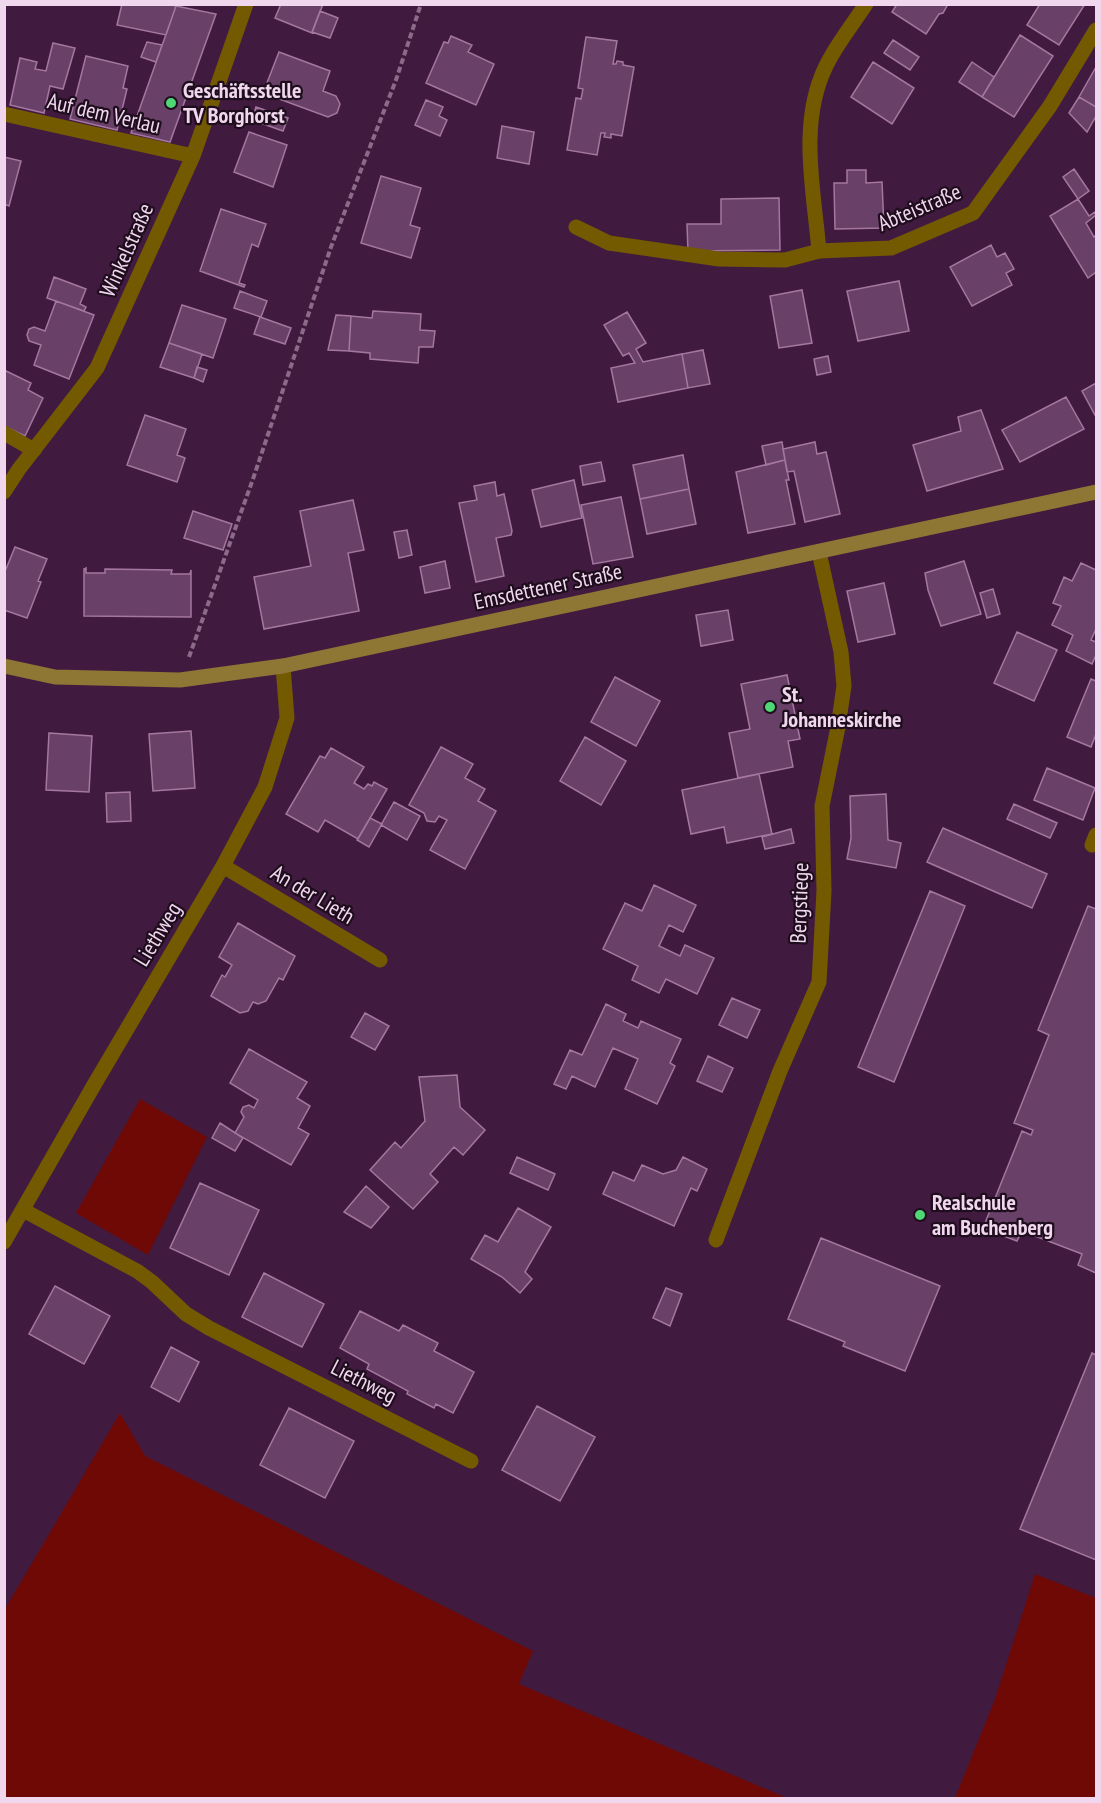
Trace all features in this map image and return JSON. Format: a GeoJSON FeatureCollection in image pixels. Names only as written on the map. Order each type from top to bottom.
{"type":"FeatureCollection","features":[{"type":"Feature","properties":{"kind":"main road","name":"Emsdettener Straße"},"geometry":{"type":"LineString","coordinates":[[4,666],[55,677],[180,680],[283,666],[1096,492]]}},
{"type":"Feature","properties":{"kind":"street","name":"Winkelstraße"},"geometry":{"type":"LineString","coordinates":[[4,492],[33,450],[97,368],[193,156],[246,4]]}},
{"type":"Feature","properties":{"kind":"street"},"geometry":{"type":"LineString","coordinates":[[819,251],[809,141],[814,102],[826,66],[866,4]]}},
{"type":"Feature","properties":{"kind":"street","name":"Abteistraße"},"geometry":{"type":"LineString","coordinates":[[576,227],[609,243],[719,259],[785,260],[819,251],[891,248],[973,213],[1050,106],[1096,30]]}},
{"type":"Feature","properties":{"kind":"street","name":"Auf dem Verlau"},"geometry":{"type":"LineString","coordinates":[[4,114],[193,156]]}},
{"type":"Feature","properties":{"kind":"street"},"geometry":{"type":"LineString","coordinates":[[4,434],[33,450]]}},
{"type":"Feature","properties":{"kind":"street","name":"Bergstiege"},"geometry":{"type":"LineString","coordinates":[[716,1240],[780,1071],[819,982],[824,891],[822,806],[844,686],[842,652],[819,552]]}},
{"type":"Feature","properties":{"kind":"street","name":"Liethweg"},"geometry":{"type":"LineString","coordinates":[[4,1242],[223,866],[265,787],[287,718],[283,666]]}},
{"type":"Feature","properties":{"kind":"street","name":"An der Lieth"},"geometry":{"type":"LineString","coordinates":[[223,866],[380,960]]}},
{"type":"Feature","properties":{"kind":"street","name":"Liethweg"},"geometry":{"type":"LineString","coordinates":[[23,1210],[137,1271],[186,1314],[209,1328],[471,1461]]}},
{"type":"Feature","properties":{"kind":"path"},"geometry":{"type":"LineString","coordinates":[[180,680],[253,479],[331,247],[396,80],[421,4]]}},
{"type":"Feature","properties":{"kind":"shaded area"},"geometry":{"type":"Polygon","coordinates":[[[140,1099],[207,1137],[148,1255],[76,1213],[140,1099]]]}},
{"type":"Feature","properties":{"kind":"shaded area"},"geometry":{"type":"Polygon","coordinates":[[[120,1413],[145,1456],[533,1651],[519,1684],[787,1798],[5,1798],[5,1609],[120,1413]]]}},
{"type":"Feature","properties":{"kind":"shaded area"},"geometry":{"type":"Polygon","coordinates":[[[1035,1574],[1096,1598],[1096,1798],[955,1798],[995,1699],[1035,1574]]]}},
{"type":"Feature","properties":{"kind":"building"},"geometry":{"type":"Polygon","coordinates":[[[122,4],[176,6],[166,35],[117,25],[122,4]]]}},
{"type":"Feature","properties":{"kind":"building"},"geometry":{"type":"Polygon","coordinates":[[[281,4],[323,4],[312,33],[275,18],[281,4]]]}},
{"type":"Feature","properties":{"kind":"building"},"geometry":{"type":"Polygon","coordinates":[[[897,4],[948,4],[926,34],[892,12],[897,4]]]}},
{"type":"Feature","properties":{"kind":"building"},"geometry":{"type":"Polygon","coordinates":[[[1040,4],[1085,4],[1059,45],[1027,25],[1040,4]]]}},
{"type":"Feature","properties":{"kind":"building"},"geometry":{"type":"Polygon","coordinates":[[[176,6],[216,14],[170,142],[131,133],[176,6]]]}},
{"type":"Feature","properties":{"kind":"building"},"geometry":{"type":"Polygon","coordinates":[[[320,11],[338,18],[330,38],[312,32],[320,11]]]}},
{"type":"Feature","properties":{"kind":"building"},"geometry":{"type":"Polygon","coordinates":[[[1020,35],[1053,56],[1014,117],[982,97],[1020,35]]]}},
{"type":"Feature","properties":{"kind":"building"},"geometry":{"type":"Polygon","coordinates":[[[451,36],[472,45],[468,52],[494,64],[476,105],[426,83],[444,42],[448,43],[451,36]]]}},
{"type":"Feature","properties":{"kind":"building"},"geometry":{"type":"Polygon","coordinates":[[[586,37],[617,41],[613,64],[617,61],[634,67],[622,136],[611,134],[611,138],[604,137],[605,133],[601,133],[597,155],[567,150],[576,98],[581,99],[583,89],[578,88],[586,37]]]}},
{"type":"Feature","properties":{"kind":"building"},"geometry":{"type":"Polygon","coordinates":[[[893,40],[919,57],[910,70],[884,53],[893,40]]]}},
{"type":"Feature","properties":{"kind":"building"},"geometry":{"type":"Polygon","coordinates":[[[147,42],[162,45],[156,62],[141,57],[147,42]]]}},
{"type":"Feature","properties":{"kind":"building"},"geometry":{"type":"Polygon","coordinates":[[[53,43],[75,48],[63,89],[50,86],[44,113],[10,105],[20,58],[37,62],[35,69],[46,71],[53,43]]]}},
{"type":"Feature","properties":{"kind":"building"},"geometry":{"type":"Polygon","coordinates":[[[279,52],[330,71],[323,91],[336,96],[340,104],[337,113],[328,117],[263,93],[279,52]]]}},
{"type":"Feature","properties":{"kind":"building"},"geometry":{"type":"Polygon","coordinates":[[[86,56],[128,66],[123,88],[127,89],[117,130],[70,119],[86,56]]]}},
{"type":"Feature","properties":{"kind":"building"},"geometry":{"type":"Polygon","coordinates":[[[873,62],[914,88],[892,124],[851,97],[873,62]]]}},
{"type":"Feature","properties":{"kind":"building"},"geometry":{"type":"Polygon","coordinates":[[[972,62],[994,77],[982,97],[959,82],[972,62]]]}},
{"type":"Feature","properties":{"kind":"building"},"geometry":{"type":"Polygon","coordinates":[[[1096,67],[1096,107],[1079,97],[1096,67]]]}},
{"type":"Feature","properties":{"kind":"building"},"geometry":{"type":"Polygon","coordinates":[[[1079,97],[1096,107],[1096,116],[1087,132],[1069,113],[1079,97]]]}},
{"type":"Feature","properties":{"kind":"building"},"geometry":{"type":"Polygon","coordinates":[[[426,100],[443,107],[439,116],[447,120],[440,136],[415,125],[426,100]]]}},
{"type":"Feature","properties":{"kind":"building"},"geometry":{"type":"Polygon","coordinates":[[[256,107],[288,118],[283,131],[252,120],[256,107]]]}},
{"type":"Feature","properties":{"kind":"building"},"geometry":{"type":"Polygon","coordinates":[[[502,126],[534,132],[529,164],[497,158],[502,126]]]}},
{"type":"Feature","properties":{"kind":"building"},"geometry":{"type":"Polygon","coordinates":[[[249,132],[287,145],[273,187],[234,172],[249,132]]]}},
{"type":"Feature","properties":{"kind":"building"},"geometry":{"type":"Polygon","coordinates":[[[4,157],[21,161],[9,206],[4,204],[4,157]]]}},
{"type":"Feature","properties":{"kind":"building"},"geometry":{"type":"Polygon","coordinates":[[[1074,169],[1089,191],[1078,199],[1063,177],[1074,169]]]}},
{"type":"Feature","properties":{"kind":"building"},"geometry":{"type":"Polygon","coordinates":[[[847,170],[866,170],[866,183],[882,182],[884,228],[835,229],[834,183],[847,183],[847,170]]]}},
{"type":"Feature","properties":{"kind":"building"},"geometry":{"type":"Polygon","coordinates":[[[381,176],[421,188],[410,225],[420,228],[411,258],[361,243],[381,176]]]}},
{"type":"Feature","properties":{"kind":"building"},"geometry":{"type":"Polygon","coordinates":[[[779,198],[780,250],[688,251],[687,224],[721,224],[721,199],[779,198]]]}},
{"type":"Feature","properties":{"kind":"building"},"geometry":{"type":"Polygon","coordinates":[[[1078,199],[1089,216],[1095,212],[1096,215],[1086,223],[1094,237],[1096,235],[1096,272],[1088,278],[1050,216],[1078,199]]]}},
{"type":"Feature","properties":{"kind":"building"},"geometry":{"type":"Polygon","coordinates":[[[221,209],[266,224],[258,247],[252,244],[239,283],[245,285],[244,287],[200,271],[221,209]]]}},
{"type":"Feature","properties":{"kind":"building"},"geometry":{"type":"Polygon","coordinates":[[[991,245],[997,257],[1005,253],[1014,269],[1006,273],[1012,285],[972,306],[950,267],[991,245]]]}},
{"type":"Feature","properties":{"kind":"building"},"geometry":{"type":"Polygon","coordinates":[[[54,277],[86,289],[80,304],[86,307],[84,311],[47,298],[54,277]]]}},
{"type":"Feature","properties":{"kind":"building"},"geometry":{"type":"Polygon","coordinates":[[[899,281],[909,331],[858,341],[847,291],[899,281]]]}},
{"type":"Feature","properties":{"kind":"building"},"geometry":{"type":"Polygon","coordinates":[[[802,290],[812,343],[779,348],[770,296],[802,290]]]}},
{"type":"Feature","properties":{"kind":"building"},"geometry":{"type":"Polygon","coordinates":[[[240,291],[267,301],[261,317],[234,308],[240,291]]]}},
{"type":"Feature","properties":{"kind":"building"},"geometry":{"type":"Polygon","coordinates":[[[56,301],[94,315],[69,379],[34,365],[41,345],[29,341],[27,335],[29,329],[34,327],[45,331],[56,301]]]}},
{"type":"Feature","properties":{"kind":"building"},"geometry":{"type":"Polygon","coordinates":[[[182,305],[226,319],[213,358],[169,343],[182,305]]]}},
{"type":"Feature","properties":{"kind":"building"},"geometry":{"type":"Polygon","coordinates":[[[373,311],[421,314],[420,330],[435,331],[433,347],[419,347],[418,363],[370,359],[370,353],[349,351],[351,316],[372,318],[373,311]]]}},
{"type":"Feature","properties":{"kind":"building"},"geometry":{"type":"Polygon","coordinates":[[[627,312],[646,343],[636,349],[643,362],[682,354],[688,388],[618,402],[611,368],[635,363],[629,353],[623,356],[604,325],[627,312]]]}},
{"type":"Feature","properties":{"kind":"building"},"geometry":{"type":"Polygon","coordinates":[[[336,315],[351,316],[349,351],[328,350],[336,315]]]}},
{"type":"Feature","properties":{"kind":"building"},"geometry":{"type":"Polygon","coordinates":[[[260,317],[291,328],[285,344],[254,334],[260,317]]]}},
{"type":"Feature","properties":{"kind":"building"},"geometry":{"type":"Polygon","coordinates":[[[169,343],[202,354],[194,378],[160,367],[169,343]]]}},
{"type":"Feature","properties":{"kind":"building"},"geometry":{"type":"Polygon","coordinates":[[[703,350],[710,384],[688,388],[682,354],[703,350]]]}},
{"type":"Feature","properties":{"kind":"building"},"geometry":{"type":"Polygon","coordinates":[[[828,356],[831,372],[817,375],[814,359],[828,356]]]}},
{"type":"Feature","properties":{"kind":"building"},"geometry":{"type":"Polygon","coordinates":[[[197,367],[207,370],[203,382],[194,378],[197,367]]]}},
{"type":"Feature","properties":{"kind":"building"},"geometry":{"type":"Polygon","coordinates":[[[4,370],[31,383],[28,390],[43,398],[25,436],[4,426],[4,370]]]}},
{"type":"Feature","properties":{"kind":"building"},"geometry":{"type":"Polygon","coordinates":[[[1096,383],[1096,417],[1082,391],[1096,383]]]}},
{"type":"Feature","properties":{"kind":"building"},"geometry":{"type":"Polygon","coordinates":[[[1066,397],[1084,429],[1020,462],[1002,430],[1066,397]]]}},
{"type":"Feature","properties":{"kind":"building"},"geometry":{"type":"Polygon","coordinates":[[[981,410],[1003,469],[927,491],[913,445],[961,431],[958,417],[981,410]]]}},
{"type":"Feature","properties":{"kind":"building"},"geometry":{"type":"Polygon","coordinates":[[[145,415],[186,429],[177,455],[185,458],[177,482],[127,465],[145,415]]]}},
{"type":"Feature","properties":{"kind":"building"},"geometry":{"type":"Polygon","coordinates":[[[782,442],[785,460],[766,465],[762,446],[782,442]]]}},
{"type":"Feature","properties":{"kind":"building"},"geometry":{"type":"Polygon","coordinates":[[[815,442],[817,454],[826,452],[840,514],[805,522],[794,471],[787,472],[783,449],[815,442]]]}},
{"type":"Feature","properties":{"kind":"building"},"geometry":{"type":"Polygon","coordinates":[[[683,455],[689,489],[640,499],[633,465],[683,455]]]}},
{"type":"Feature","properties":{"kind":"building"},"geometry":{"type":"Polygon","coordinates":[[[785,460],[789,480],[786,480],[795,524],[748,533],[736,472],[785,460]]]}},
{"type":"Feature","properties":{"kind":"building"},"geometry":{"type":"Polygon","coordinates":[[[601,462],[605,481],[583,485],[580,466],[601,462]]]}},
{"type":"Feature","properties":{"kind":"building"},"geometry":{"type":"Polygon","coordinates":[[[574,480],[582,518],[541,527],[532,490],[574,480]]]}},
{"type":"Feature","properties":{"kind":"building"},"geometry":{"type":"Polygon","coordinates":[[[495,482],[497,496],[504,494],[512,531],[511,535],[496,538],[504,576],[476,582],[459,503],[477,500],[474,486],[495,482]]]}},
{"type":"Feature","properties":{"kind":"building"},"geometry":{"type":"Polygon","coordinates":[[[689,489],[696,524],[647,534],[640,499],[689,489]]]}},
{"type":"Feature","properties":{"kind":"building"},"geometry":{"type":"Polygon","coordinates":[[[621,497],[633,557],[593,564],[581,505],[621,497]]]}},
{"type":"Feature","properties":{"kind":"building"},"geometry":{"type":"Polygon","coordinates":[[[353,500],[364,550],[348,553],[359,611],[264,629],[254,577],[311,566],[300,511],[353,500]]]}},
{"type":"Feature","properties":{"kind":"building"},"geometry":{"type":"Polygon","coordinates":[[[193,511],[232,524],[223,550],[184,538],[193,511]]]}},
{"type":"Feature","properties":{"kind":"building"},"geometry":{"type":"Polygon","coordinates":[[[407,530],[412,555],[399,558],[394,532],[407,530]]]}},
{"type":"Feature","properties":{"kind":"building"},"geometry":{"type":"Polygon","coordinates":[[[15,547],[47,559],[27,618],[4,610],[4,568],[6,569],[15,547]]]}},
{"type":"Feature","properties":{"kind":"building"},"geometry":{"type":"Polygon","coordinates":[[[445,561],[450,588],[425,593],[420,567],[445,561]]]}},
{"type":"Feature","properties":{"kind":"building"},"geometry":{"type":"Polygon","coordinates":[[[964,561],[981,614],[941,626],[928,590],[925,573],[964,561]]]}},
{"type":"Feature","properties":{"kind":"building"},"geometry":{"type":"Polygon","coordinates":[[[1081,563],[1096,570],[1096,629],[1091,640],[1096,642],[1096,655],[1092,664],[1066,651],[1073,635],[1052,625],[1061,606],[1053,603],[1064,577],[1072,581],[1081,563]]]}},
{"type":"Feature","properties":{"kind":"building"},"geometry":{"type":"Polygon","coordinates":[[[86,568],[86,573],[105,573],[105,569],[172,570],[171,574],[190,574],[191,570],[191,617],[84,616],[84,569],[86,568]]]}},
{"type":"Feature","properties":{"kind":"building"},"geometry":{"type":"Polygon","coordinates":[[[884,583],[895,634],[858,642],[847,591],[884,583]]]}},
{"type":"Feature","properties":{"kind":"building"},"geometry":{"type":"Polygon","coordinates":[[[993,589],[1000,614],[987,618],[980,593],[993,589]]]}},
{"type":"Feature","properties":{"kind":"building"},"geometry":{"type":"Polygon","coordinates":[[[728,610],[733,640],[701,646],[696,615],[728,610]]]}},
{"type":"Feature","properties":{"kind":"building"},"geometry":{"type":"Polygon","coordinates":[[[1017,632],[1057,650],[1034,701],[994,683],[1017,632]]]}},
{"type":"Feature","properties":{"kind":"building","name":"St. Johanneskirche"},"geometry":{"type":"Polygon","coordinates":[[[787,675],[800,739],[788,741],[793,767],[738,778],[729,733],[750,729],[741,684],[787,675]]]}},
{"type":"Feature","properties":{"kind":"building"},"geometry":{"type":"Polygon","coordinates":[[[615,677],[660,701],[636,746],[591,722],[615,677]]]}},
{"type":"Feature","properties":{"kind":"building"},"geometry":{"type":"Polygon","coordinates":[[[1091,679],[1096,681],[1096,734],[1091,747],[1067,737],[1091,679]]]}},
{"type":"Feature","properties":{"kind":"building"},"geometry":{"type":"Polygon","coordinates":[[[191,731],[195,788],[153,791],[149,734],[191,731]]]}},
{"type":"Feature","properties":{"kind":"building"},"geometry":{"type":"Polygon","coordinates":[[[49,733],[92,736],[89,792],[46,790],[49,733]]]}},
{"type":"Feature","properties":{"kind":"building"},"geometry":{"type":"Polygon","coordinates":[[[585,737],[626,761],[601,805],[560,781],[585,737]]]}},
{"type":"Feature","properties":{"kind":"building"},"geometry":{"type":"Polygon","coordinates":[[[441,747],[473,764],[465,778],[485,789],[478,801],[496,811],[465,869],[430,850],[447,820],[439,816],[435,822],[427,821],[424,813],[409,805],[441,747]]]}},
{"type":"Feature","properties":{"kind":"building"},"geometry":{"type":"Polygon","coordinates":[[[331,748],[364,767],[354,783],[364,789],[368,784],[372,786],[374,782],[387,789],[358,839],[325,820],[318,832],[286,814],[320,756],[325,758],[331,748]]]}},
{"type":"Feature","properties":{"kind":"building"},"geometry":{"type":"Polygon","coordinates":[[[1047,768],[1095,788],[1083,820],[1034,800],[1047,768]]]}},
{"type":"Feature","properties":{"kind":"building"},"geometry":{"type":"Polygon","coordinates":[[[759,774],[772,834],[727,843],[724,827],[691,834],[682,790],[759,774]]]}},
{"type":"Feature","properties":{"kind":"building"},"geometry":{"type":"Polygon","coordinates":[[[130,792],[131,821],[107,822],[106,793],[130,792]]]}},
{"type":"Feature","properties":{"kind":"building"},"geometry":{"type":"Polygon","coordinates":[[[886,794],[888,840],[901,843],[896,868],[847,859],[851,838],[850,796],[886,794]]]}},
{"type":"Feature","properties":{"kind":"building"},"geometry":{"type":"Polygon","coordinates":[[[394,802],[420,816],[407,840],[381,825],[394,802]]]}},
{"type":"Feature","properties":{"kind":"building"},"geometry":{"type":"Polygon","coordinates":[[[1014,804],[1057,823],[1050,838],[1007,819],[1014,804]]]}},
{"type":"Feature","properties":{"kind":"building"},"geometry":{"type":"Polygon","coordinates":[[[370,818],[382,824],[369,847],[357,840],[370,818]]]}},
{"type":"Feature","properties":{"kind":"building"},"geometry":{"type":"Polygon","coordinates":[[[943,828],[1047,874],[1032,908],[927,862],[943,828]]]}},
{"type":"Feature","properties":{"kind":"building"},"geometry":{"type":"Polygon","coordinates":[[[791,829],[794,843],[765,849],[762,837],[791,829]]]}},
{"type":"Feature","properties":{"kind":"building"},"geometry":{"type":"Polygon","coordinates":[[[654,885],[696,905],[683,932],[669,925],[659,946],[680,956],[685,945],[714,958],[697,994],[666,979],[659,993],[632,980],[638,966],[603,949],[625,903],[642,911],[654,885]]]}},
{"type":"Feature","properties":{"kind":"building"},"geometry":{"type":"Polygon","coordinates":[[[930,891],[965,906],[894,1082],[858,1067],[930,891]]]}},
{"type":"Feature","properties":{"kind":"building"},"geometry":{"type":"Polygon","coordinates":[[[1088,906],[1096,909],[1096,1273],[1078,1265],[1082,1254],[1022,1231],[1017,1241],[983,1228],[1022,1131],[1031,1135],[1033,1130],[1014,1123],[1049,1035],[1038,1030],[1088,906]]]}},
{"type":"Feature","properties":{"kind":"building"},"geometry":{"type":"Polygon","coordinates":[[[238,923],[295,956],[283,980],[279,978],[266,1001],[258,1004],[253,1002],[248,1011],[240,1013],[211,996],[222,975],[225,977],[232,965],[219,957],[238,923]]]}},
{"type":"Feature","properties":{"kind":"building"},"geometry":{"type":"Polygon","coordinates":[[[732,998],[760,1010],[747,1038],[719,1025],[732,998]]]}},
{"type":"Feature","properties":{"kind":"building"},"geometry":{"type":"Polygon","coordinates":[[[606,1004],[626,1014],[623,1021],[638,1028],[641,1021],[681,1039],[670,1063],[675,1066],[657,1104],[625,1089],[638,1059],[613,1048],[595,1087],[572,1076],[566,1089],[554,1084],[570,1050],[582,1055],[606,1004]]]}},
{"type":"Feature","properties":{"kind":"building"},"geometry":{"type":"Polygon","coordinates":[[[365,1013],[389,1026],[375,1050],[351,1037],[365,1013]]]}},
{"type":"Feature","properties":{"kind":"building"},"geometry":{"type":"Polygon","coordinates":[[[249,1049],[307,1082],[297,1098],[310,1106],[298,1128],[309,1134],[291,1165],[235,1133],[244,1117],[241,1112],[243,1107],[249,1105],[254,1108],[258,1100],[230,1083],[249,1049]]]}},
{"type":"Feature","properties":{"kind":"building"},"geometry":{"type":"Polygon","coordinates":[[[708,1056],[733,1068],[722,1092],[697,1081],[708,1056]]]}},
{"type":"Feature","properties":{"kind":"building"},"geometry":{"type":"Polygon","coordinates":[[[457,1075],[460,1107],[485,1130],[463,1155],[454,1147],[430,1174],[438,1182],[413,1209],[370,1170],[395,1142],[401,1148],[425,1121],[419,1077],[457,1075]]]}},
{"type":"Feature","properties":{"kind":"building"},"geometry":{"type":"Polygon","coordinates":[[[220,1123],[243,1138],[235,1151],[212,1138],[220,1123]]]}},
{"type":"Feature","properties":{"kind":"building"},"geometry":{"type":"Polygon","coordinates":[[[517,1157],[555,1174],[548,1190],[510,1173],[517,1157]]]}},
{"type":"Feature","properties":{"kind":"building"},"geometry":{"type":"Polygon","coordinates":[[[683,1157],[707,1169],[697,1191],[691,1188],[674,1226],[603,1194],[613,1172],[634,1181],[642,1165],[663,1174],[676,1170],[683,1157]]]}},
{"type":"Feature","properties":{"kind":"building"},"geometry":{"type":"Polygon","coordinates":[[[200,1183],[259,1210],[229,1275],[170,1248],[200,1183]]]}},
{"type":"Feature","properties":{"kind":"building"},"geometry":{"type":"Polygon","coordinates":[[[366,1186],[389,1207],[371,1228],[344,1212],[366,1186]]]}},
{"type":"Feature","properties":{"kind":"building"},"geometry":{"type":"Polygon","coordinates":[[[518,1208],[551,1227],[525,1272],[532,1279],[520,1293],[502,1277],[471,1259],[485,1235],[498,1242],[518,1208]]]}},
{"type":"Feature","properties":{"kind":"building"},"geometry":{"type":"Polygon","coordinates":[[[821,1238],[940,1286],[905,1371],[843,1346],[845,1342],[788,1319],[821,1238]]]}},
{"type":"Feature","properties":{"kind":"building"},"geometry":{"type":"Polygon","coordinates":[[[264,1273],[324,1304],[302,1347],[242,1317],[264,1273]]]}},
{"type":"Feature","properties":{"kind":"building"},"geometry":{"type":"Polygon","coordinates":[[[55,1286],[110,1316],[84,1364],[29,1334],[55,1286]]]}},
{"type":"Feature","properties":{"kind":"building"},"geometry":{"type":"Polygon","coordinates":[[[666,1288],[682,1294],[670,1326],[653,1318],[666,1288]]]}},
{"type":"Feature","properties":{"kind":"building"},"geometry":{"type":"Polygon","coordinates":[[[360,1311],[399,1331],[403,1325],[438,1343],[434,1351],[474,1372],[453,1413],[436,1404],[434,1408],[407,1394],[408,1391],[367,1369],[369,1364],[340,1348],[360,1311]]]}},
{"type":"Feature","properties":{"kind":"building"},"geometry":{"type":"Polygon","coordinates":[[[171,1347],[199,1362],[179,1402],[151,1387],[171,1347]]]}},
{"type":"Feature","properties":{"kind":"building"},"geometry":{"type":"Polygon","coordinates":[[[1092,1353],[1096,1355],[1096,1560],[1020,1529],[1092,1353]]]}},
{"type":"Feature","properties":{"kind":"building"},"geometry":{"type":"Polygon","coordinates":[[[537,1406],[595,1437],[560,1501],[502,1470],[537,1406]]]}},
{"type":"Feature","properties":{"kind":"building"},"geometry":{"type":"Polygon","coordinates":[[[289,1408],[354,1441],[325,1498],[260,1465],[289,1408]]]}},
{"type":"Feature","properties":{"kind":"place","name":"Geschäftsstelle TV Borghorst"},"geometry":{"type":"Point","coordinates":[171,103]}},
{"type":"Feature","properties":{"kind":"place","name":"St. Johanneskirche"},"geometry":{"type":"Point","coordinates":[770,707]}},
{"type":"Feature","properties":{"kind":"place","name":"Realschule am Buchenberg"},"geometry":{"type":"Point","coordinates":[920,1215]}}]}
